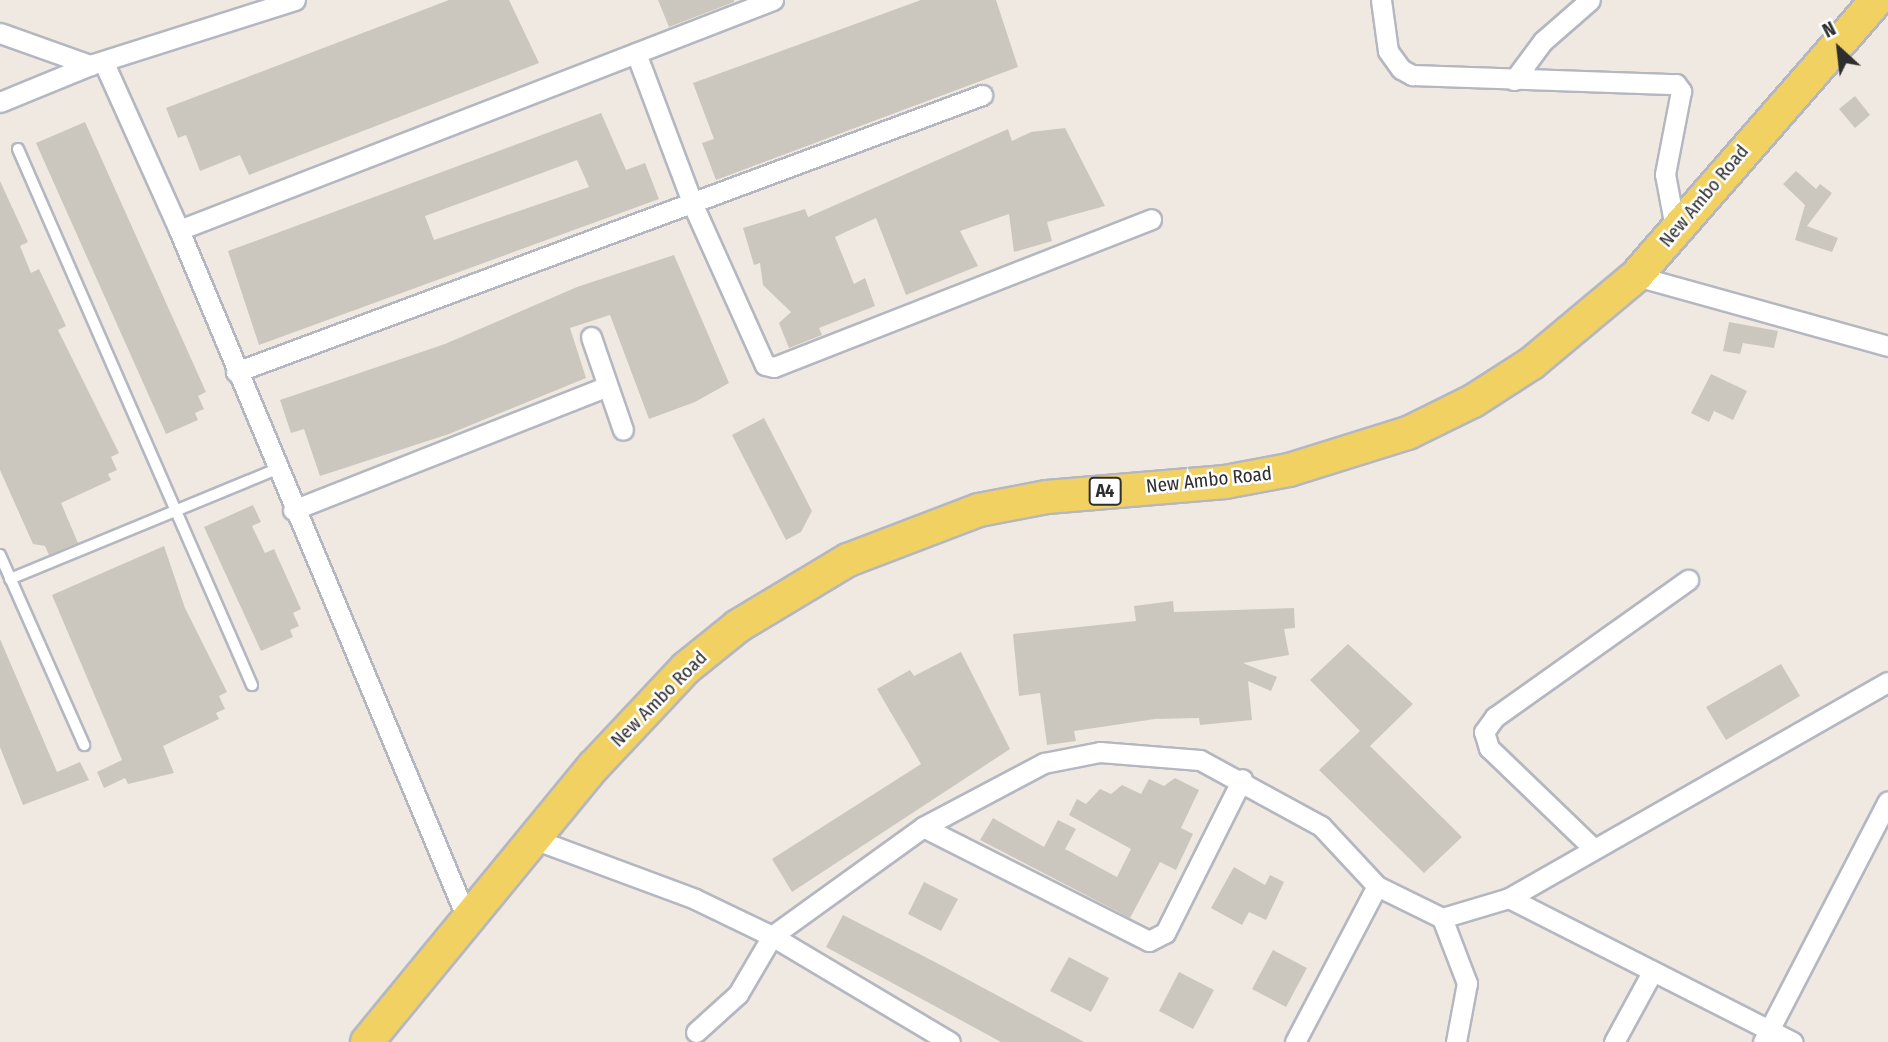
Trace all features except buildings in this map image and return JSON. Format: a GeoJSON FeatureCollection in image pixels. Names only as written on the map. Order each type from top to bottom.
{"type":"FeatureCollection","features":[{"type":"Feature","properties":{"kind":"main road","name":"New Ambo Road"},"geometry":{"type":"LineString","coordinates":[[367,1042],[534,839],[686,668],[737,626],[848,559],[979,510],[1047,497],[1225,482],[1289,470],[1408,433],[1532,363],[1636,276],[1675,233],[1757,132],[1877,0]]}},
{"type":"Feature","properties":{"kind":"street"},"geometry":{"type":"LineString","coordinates":[[0,102],[97,64],[295,0]]}},
{"type":"Feature","properties":{"kind":"street"},"geometry":{"type":"LineString","coordinates":[[179,230],[774,0]]}},
{"type":"Feature","properties":{"kind":"street"},"geometry":{"type":"LineString","coordinates":[[1381,0],[1388,51],[1401,69],[1514,79],[1676,84],[1681,92],[1665,174],[1675,233]]}},
{"type":"Feature","properties":{"kind":"street"},"geometry":{"type":"LineString","coordinates":[[1514,79],[1543,41],[1590,0]]}},
{"type":"Feature","properties":{"kind":"street"},"geometry":{"type":"LineString","coordinates":[[0,33],[97,64],[179,230],[293,510],[467,921]]}},
{"type":"Feature","properties":{"kind":"street"},"geometry":{"type":"LineString","coordinates":[[636,53],[693,205],[758,356],[774,368],[1151,219]]}},
{"type":"Feature","properties":{"kind":"street"},"geometry":{"type":"LineString","coordinates":[[236,372],[693,205],[982,95]]}},
{"type":"Feature","properties":{"kind":"street"},"geometry":{"type":"LineString","coordinates":[[1636,276],[1888,346]]}},
{"type":"Feature","properties":{"kind":"street"},"geometry":{"type":"LineString","coordinates":[[591,337],[623,430]]}},
{"type":"Feature","properties":{"kind":"street"},"geometry":{"type":"LineString","coordinates":[[293,510],[607,387]]}},
{"type":"Feature","properties":{"kind":"street"},"geometry":{"type":"LineString","coordinates":[[1594,849],[1489,748],[1484,732],[1495,717],[1688,580]]}},
{"type":"Feature","properties":{"kind":"street"},"geometry":{"type":"LineString","coordinates":[[696,1032],[738,994],[772,936],[923,827],[1010,776],[1100,752],[1200,760],[1242,779],[1321,826],[1377,886],[1442,918],[1508,898],[1888,682]]}},
{"type":"Feature","properties":{"kind":"street"},"geometry":{"type":"LineString","coordinates":[[923,827],[1149,941],[1165,933],[1242,779]]}},
{"type":"Feature","properties":{"kind":"street"},"geometry":{"type":"LineString","coordinates":[[1765,1036],[1888,800]]}},
{"type":"Feature","properties":{"kind":"street"},"geometry":{"type":"LineString","coordinates":[[534,839],[695,899],[772,936],[950,1042]]}},
{"type":"Feature","properties":{"kind":"street"},"geometry":{"type":"LineString","coordinates":[[1295,1042],[1377,886]]}},
{"type":"Feature","properties":{"kind":"street"},"geometry":{"type":"LineString","coordinates":[[1508,898],[1765,1036],[1793,1042]]}},
{"type":"Feature","properties":{"kind":"street"},"geometry":{"type":"LineString","coordinates":[[1442,918],[1466,983],[1456,1042]]}},
{"type":"Feature","properties":{"kind":"street"},"geometry":{"type":"LineString","coordinates":[[1614,1042],[1651,974]]}},
{"type":"Feature","properties":{"kind":"lane"},"geometry":{"type":"LineString","coordinates":[[18,149],[252,685]]}},
{"type":"Feature","properties":{"kind":"lane"},"geometry":{"type":"LineString","coordinates":[[10,579],[277,469]]}},
{"type":"Feature","properties":{"kind":"lane"},"geometry":{"type":"LineString","coordinates":[[0,555],[84,745]]}}]}
